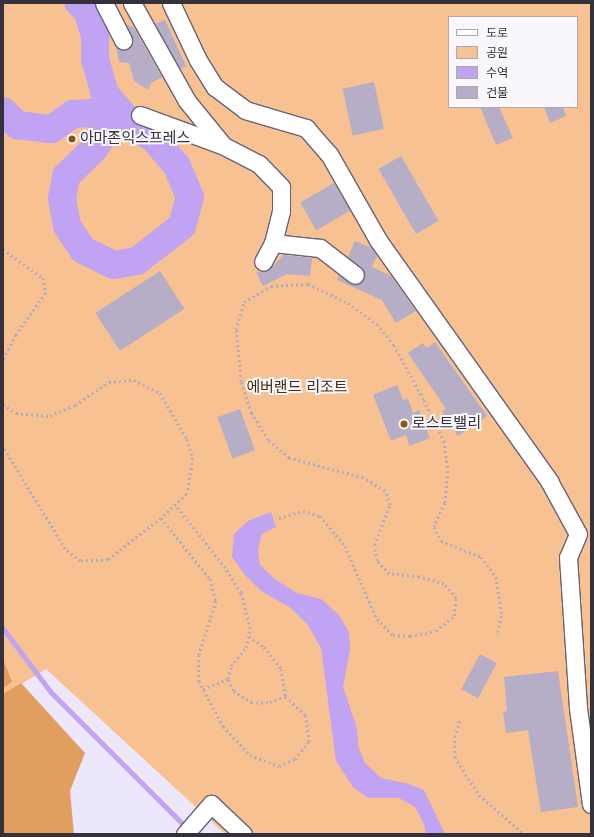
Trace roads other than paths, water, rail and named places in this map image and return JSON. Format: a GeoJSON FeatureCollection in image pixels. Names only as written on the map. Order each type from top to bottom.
{"type":"FeatureCollection","features":[{"type":"Feature","properties":{"kind":"street"},"geometry":{"type":"LineString","coordinates":[[104,3],[123,40]]}},
{"type":"Feature","properties":{"kind":"street"},"geometry":{"type":"LineString","coordinates":[[132,3],[187,101],[222,145]]}},
{"type":"Feature","properties":{"kind":"street"},"geometry":{"type":"LineString","coordinates":[[171,3],[198,60],[215,86],[245,110],[306,128],[329,154],[378,240],[549,482],[578,534],[568,557],[578,708],[591,804]]}},
{"type":"Feature","properties":{"kind":"street"},"geometry":{"type":"LineString","coordinates":[[140,115],[222,145],[259,164],[281,187],[281,211],[273,243],[263,262]]}},
{"type":"Feature","properties":{"kind":"street"},"geometry":{"type":"LineString","coordinates":[[273,243],[320,248],[355,275]]}},
{"type":"Feature","properties":{"kind":"street"},"geometry":{"type":"LineString","coordinates":[[185,834],[211,804],[243,834]]}},
{"type":"Feature","properties":{"kind":"water"},"geometry":{"type":"Polygon","coordinates":[[[271,512],[276,527],[262,534],[258,549],[260,565],[276,580],[297,593],[321,599],[339,615],[349,632],[350,649],[343,687],[357,728],[358,746],[365,763],[381,778],[409,784],[424,790],[445,834],[426,834],[424,824],[415,807],[399,798],[368,798],[353,787],[336,761],[321,648],[308,625],[291,608],[261,591],[244,574],[232,557],[234,534],[248,521],[271,512]]]}},
{"type":"Feature","properties":{"kind":"waterway"},"geometry":{"type":"LineString","coordinates":[[3,111],[17,125],[52,129],[73,114],[94,113],[102,121],[105,133],[93,150],[66,176],[62,198],[67,226],[83,250],[114,265],[137,261],[182,226],[190,197],[177,166],[154,139],[133,126],[105,94],[95,59],[95,36],[87,10],[79,3]]}},
{"type":"Feature","properties":{"kind":"waterway"},"geometry":{"type":"LineString","coordinates":[[3,628],[51,692],[187,828]]}},
{"type":"Feature","properties":{"kind":"place","name":"아마존익스프레스"},"geometry":{"type":"Point","coordinates":[72,139]}},
{"type":"Feature","properties":{"kind":"place","name":"로스트밸리"},"geometry":{"type":"Point","coordinates":[404,424]}},
{"type":"Feature","properties":{"kind":"park label","name":"에버랜드 리조트"},"geometry":{"type":"Point","coordinates":[297,388]}}]}
